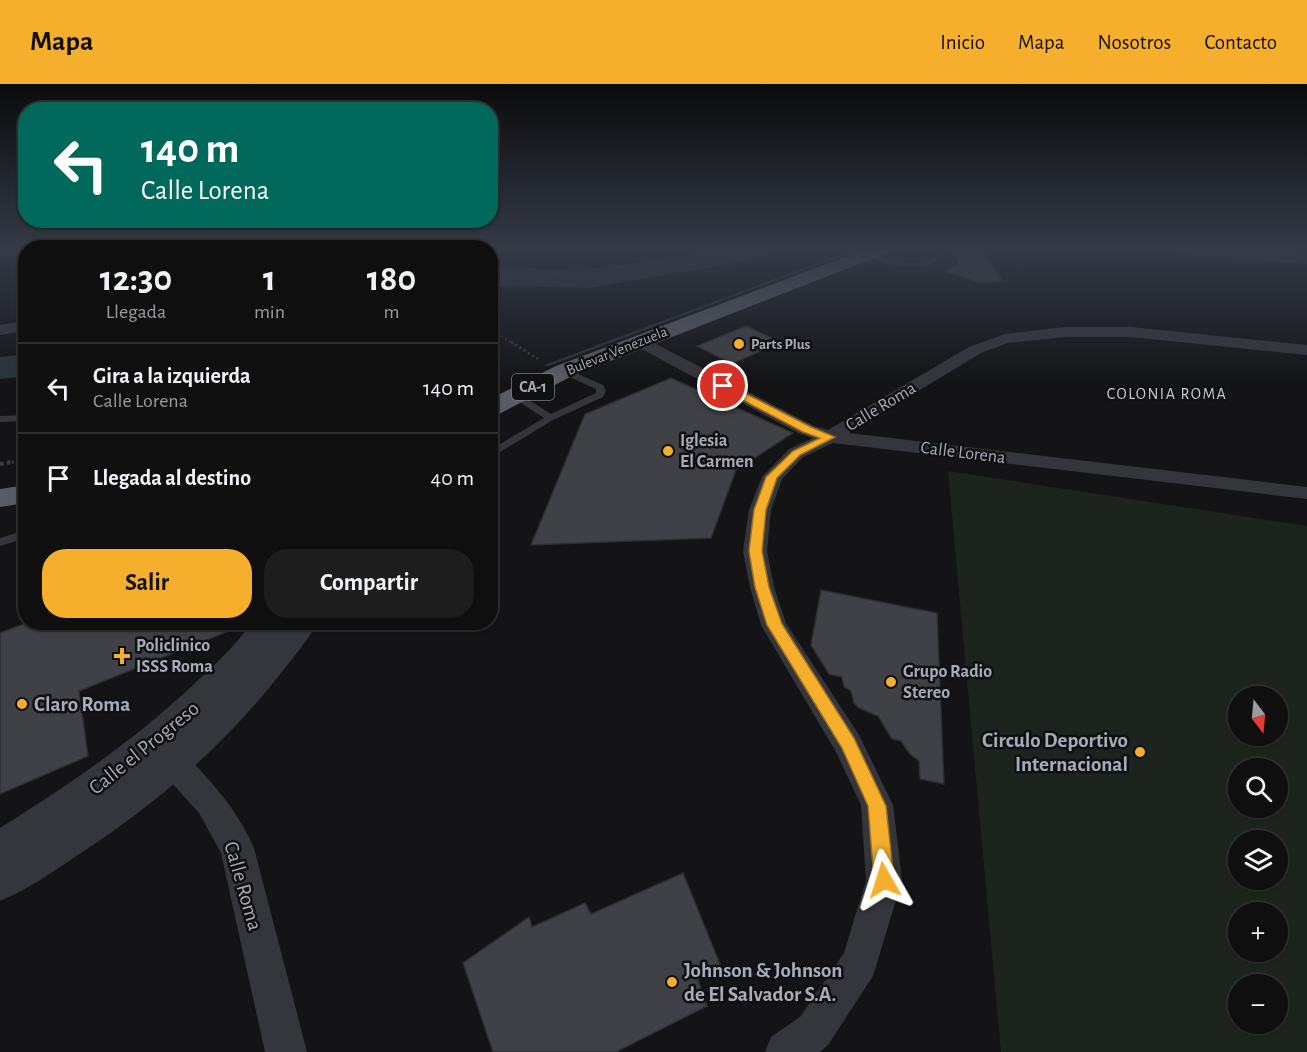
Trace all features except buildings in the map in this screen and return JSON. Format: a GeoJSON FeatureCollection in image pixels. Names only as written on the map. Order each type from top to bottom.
{"type":"FeatureCollection","features":[{"type":"Feature","properties":{"kind":"highway","name":"Bulevar Venezuela"},"geometry":{"type":"LineString","coordinates":[[498,405],[516,396],[556,368],[752,294]]}},
{"type":"Feature","properties":{"kind":"highway","name":"Bulevar Venezuela"},"geometry":{"type":"LineString","coordinates":[[498,384],[640,342],[759,294]]}},
{"type":"Feature","properties":{"kind":"highway"},"geometry":{"type":"LineString","coordinates":[[0,498],[18,495]]}},
{"type":"Feature","properties":{"kind":"highway"},"geometry":{"type":"LineString","coordinates":[[0,514],[18,512]]}},
{"type":"Feature","properties":{"kind":"street"},"geometry":{"type":"LineString","coordinates":[[0,330],[18,328]]}},
{"type":"Feature","properties":{"kind":"street","name":"Calle Roma"},"geometry":{"type":"LineString","coordinates":[[786,1052],[814,1031],[860,963],[884,880],[877,806],[848,744],[774,625],[762,587],[755,551],[760,510],[772,477],[796,453],[830,437],[975,350],[1005,339],[1065,332],[1131,332],[1307,350]]}},
{"type":"Feature","properties":{"kind":"street","name":"Calle Lorena"},"geometry":{"type":"LineString","coordinates":[[640,342],[807,430],[830,437],[1307,493]]}},
{"type":"Feature","properties":{"kind":"street","name":"Calle el Progreso"},"geometry":{"type":"LineString","coordinates":[[0,852],[68,808],[214,724],[271,640],[288,630]]}},
{"type":"Feature","properties":{"kind":"street","name":"Calle Roma"},"geometry":{"type":"LineString","coordinates":[[164,753],[210,802],[237,848],[286,1052]]}},
{"type":"Feature","properties":{"kind":"street","name":"Calle el Progreso"},"geometry":{"type":"LineString","coordinates":[[0,879],[105,813],[164,753]]}},
{"type":"Feature","properties":{"kind":"lane"},"geometry":{"type":"LineString","coordinates":[[498,450],[550,418],[600,395],[602,391],[600,387],[556,368]]}},
{"type":"Feature","properties":{"kind":"lane"},"geometry":{"type":"LineString","coordinates":[[516,396],[550,418]]}},
{"type":"Feature","properties":{"kind":"lane"},"geometry":{"type":"LineString","coordinates":[[0,419],[18,418]]}},
{"type":"Feature","properties":{"kind":"lane"},"geometry":{"type":"LineString","coordinates":[[0,542],[18,536]]}},
{"type":"Feature","properties":{"kind":"path"},"geometry":{"type":"LineString","coordinates":[[498,334],[556,368]]}},
{"type":"Feature","properties":{"kind":"path"},"geometry":{"type":"LineString","coordinates":[[0,464],[18,461]]}},
{"type":"Feature","properties":{"kind":"shaded area","name":"Circulo Deportivo Internacional"},"geometry":{"type":"Polygon","coordinates":[[[948,471],[1307,526],[1307,1052],[1001,1052],[948,471]]]}},
{"type":"Feature","properties":{"kind":"waterway","name":"Bulevar Venezuela"},"geometry":{"type":"LineString","coordinates":[[547,365],[737,294]]}},
{"type":"Feature","properties":{"kind":"waterway"},"geometry":{"type":"LineString","coordinates":[[0,368],[18,366]]}},
{"type":"Feature","properties":{"kind":"place","name":"Parts Plus"},"geometry":{"type":"Point","coordinates":[739,344]}},
{"type":"Feature","properties":{"kind":"place","name":"Iglesia El Carmen"},"geometry":{"type":"Point","coordinates":[668,451]}},
{"type":"Feature","properties":{"kind":"place","name":"Policlinico ISSS Roma"},"geometry":{"type":"Point","coordinates":[122,656]}},
{"type":"Feature","properties":{"kind":"place","name":"Grupo Radio Stereo"},"geometry":{"type":"Point","coordinates":[891,682]}},
{"type":"Feature","properties":{"kind":"place","name":"Claro Roma"},"geometry":{"type":"Point","coordinates":[22,704]}},
{"type":"Feature","properties":{"kind":"place","name":"Circulo Deportivo Internacional"},"geometry":{"type":"Point","coordinates":[1140,752]}},
{"type":"Feature","properties":{"kind":"place","name":"Johnson & Johnson de El Salvador S.A."},"geometry":{"type":"Point","coordinates":[672,982]}},
{"type":"Feature","properties":{"kind":"district","name":"COLONIA ROMA"},"geometry":{"type":"Point","coordinates":[1167,394]}},
{"type":"Feature","properties":{"kind":"route"},"geometry":{"type":"LineString","coordinates":[[723,386],[807,430],[830,437],[796,453],[772,477],[760,510],[755,551],[762,587],[774,625],[848,744],[877,806],[884,880]]}}]}
